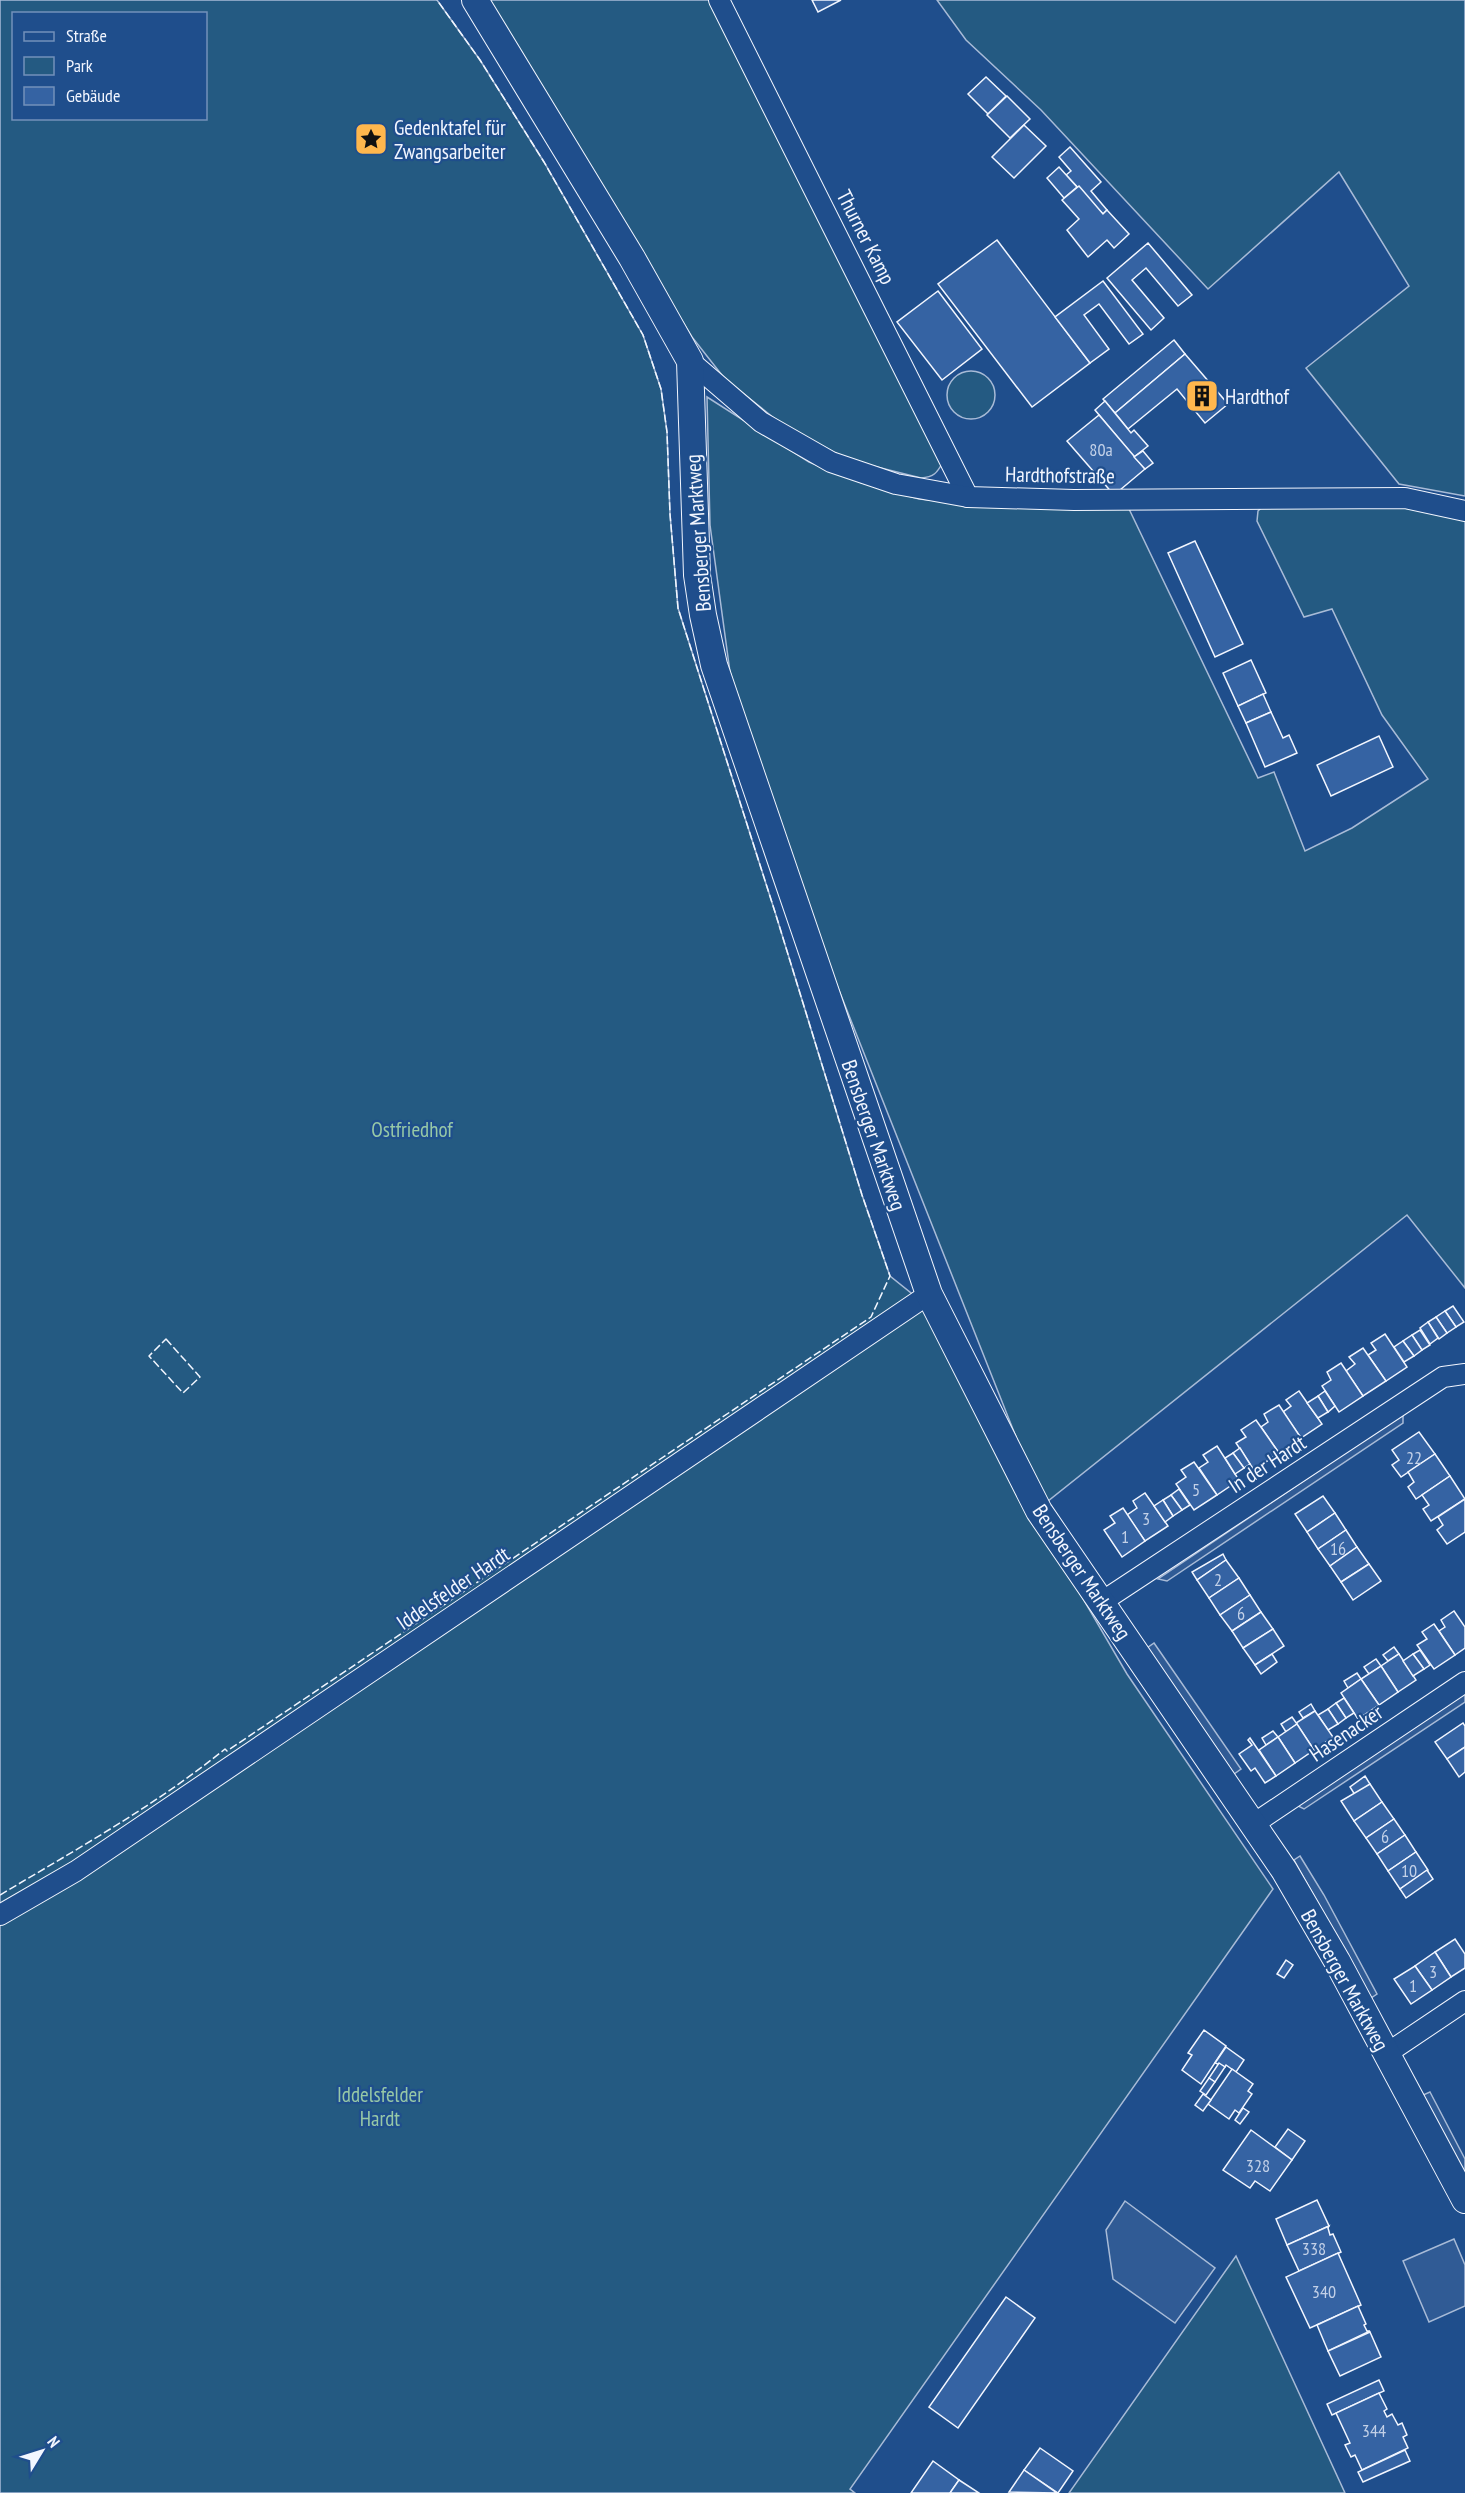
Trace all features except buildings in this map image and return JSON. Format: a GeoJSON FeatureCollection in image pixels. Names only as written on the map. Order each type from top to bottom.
{"type":"FeatureCollection","features":[{"type":"Feature","properties":{"kind":"street","name":"Bensberger Marktweg"},"geometry":{"type":"LineString","coordinates":[[475,0],[632,258],[690,361],[697,575],[714,665],[929,1294],[1039,1511],[1100,1603],[1255,1823],[1337,1961],[1465,2200]]}},
{"type":"Feature","properties":{"kind":"street","name":"Thurner Kamp"},"geometry":{"type":"LineString","coordinates":[[719,0],[968,497]]}},
{"type":"Feature","properties":{"kind":"street","name":"Hardthofstraße"},"geometry":{"type":"LineString","coordinates":[[690,361],[761,422],[831,462],[896,484],[968,497],[1074,500],[1406,498],[1465,511]]}},
{"type":"Feature","properties":{"kind":"street","name":"Iddelsfelder Hardt"},"geometry":{"type":"LineString","coordinates":[[0,1916],[76,1871],[929,1294]]}},
{"type":"Feature","properties":{"kind":"street","name":"In der Hardt"},"geometry":{"type":"LineString","coordinates":[[1100,1603],[1443,1377],[1465,1374]]}},
{"type":"Feature","properties":{"kind":"street","name":"Hasenacker"},"geometry":{"type":"LineString","coordinates":[[1255,1823],[1465,1682]]}},
{"type":"Feature","properties":{"kind":"street"},"geometry":{"type":"LineString","coordinates":[[1386,2054],[1465,2001]]}},
{"type":"Feature","properties":{"kind":"green space","name":"Ostfriedhof"},"geometry":{"type":"Polygon","coordinates":[[[0,0],[437,0],[480,60],[544,162],[643,335],[661,389],[667,432],[670,514],[678,608],[862,1195],[890,1276],[926,1305],[1033,1513],[1127,1674],[1273,1889],[850,2489],[855,2493],[0,2493],[0,0]]]}},
{"type":"Feature","properties":{"kind":"green space"},"geometry":{"type":"Polygon","coordinates":[[[486,0],[712,0],[943,462],[935,474],[921,478],[849,460],[784,426],[725,379],[692,337],[486,0]]]}},
{"type":"Feature","properties":{"kind":"green space"},"geometry":{"type":"Polygon","coordinates":[[[937,0],[1465,0],[1465,496],[1399,484],[1306,368],[1409,286],[1339,172],[1208,289],[1041,110],[966,40],[937,0]]]}},
{"type":"Feature","properties":{"kind":"green space"},"geometry":{"type":"Polygon","coordinates":[[[966,371],[976,371],[991,381],[995,395],[994,404],[985,415],[976,419],[966,419],[951,409],[947,400],[947,390],[957,375],[966,371]]]}},
{"type":"Feature","properties":{"kind":"green space"},"geometry":{"type":"Polygon","coordinates":[[[707,397],[809,462],[862,483],[919,499],[979,505],[1129,509],[1258,778],[1274,772],[1305,851],[1352,828],[1428,779],[1382,715],[1332,609],[1304,617],[1257,521],[1258,511],[1263,506],[1392,506],[1465,518],[1465,1288],[1407,1215],[1043,1505],[806,907],[730,672],[710,525],[707,397]]]}},
{"type":"Feature","properties":{"kind":"green space"},"geometry":{"type":"Polygon","coordinates":[[[1236,2256],[1345,2493],[1069,2493],[1236,2256]]]}},
{"type":"Feature","properties":{"kind":"shaded area"},"geometry":{"type":"Polygon","coordinates":[[[1403,1414],[1403,1423],[1167,1581],[1158,1579],[1403,1414]]]}},
{"type":"Feature","properties":{"kind":"shaded area"},"geometry":{"type":"Polygon","coordinates":[[[1154,1643],[1241,1769],[1234,1774],[1147,1648],[1154,1643]]]}},
{"type":"Feature","properties":{"kind":"shaded area"},"geometry":{"type":"Polygon","coordinates":[[[1465,1692],[1465,1702],[1304,1809],[1296,1805],[1465,1692]]]}},
{"type":"Feature","properties":{"kind":"shaded area"},"geometry":{"type":"Polygon","coordinates":[[[1300,1856],[1324,1895],[1377,1994],[1371,1998],[1294,1860],[1300,1856]]]}},
{"type":"Feature","properties":{"kind":"shaded area"},"geometry":{"type":"Polygon","coordinates":[[[1430,2092],[1465,2159],[1465,2175],[1423,2095],[1430,2092]]]}},
{"type":"Feature","properties":{"kind":"shaded area"},"geometry":{"type":"Polygon","coordinates":[[[1125,2201],[1215,2268],[1175,2323],[1113,2279],[1106,2230],[1125,2201]]]}},
{"type":"Feature","properties":{"kind":"shaded area"},"geometry":{"type":"Polygon","coordinates":[[[1454,2239],[1465,2265],[1465,2306],[1429,2322],[1403,2261],[1454,2239]]]}},
{"type":"Feature","properties":{"kind":"fence"},"geometry":{"type":"LineString","coordinates":[[0,1895],[144,1808],[225,1749],[227,1751],[871,1317],[890,1276],[862,1195],[678,608],[670,514],[667,432],[661,389],[643,335],[544,162],[480,60],[437,0]]}},
{"type":"Feature","properties":{"kind":"fence"},"geometry":{"type":"LineString","coordinates":[[166,1339],[200,1377],[183,1393],[149,1356],[166,1339]]}},
{"type":"Feature","properties":{"kind":"place","name":"Gedenktafel für Zwangsarbeiter"},"geometry":{"type":"Point","coordinates":[371,139]}},
{"type":"Feature","properties":{"kind":"place","name":"Hardthof"},"geometry":{"type":"Point","coordinates":[1202,396]}}]}
